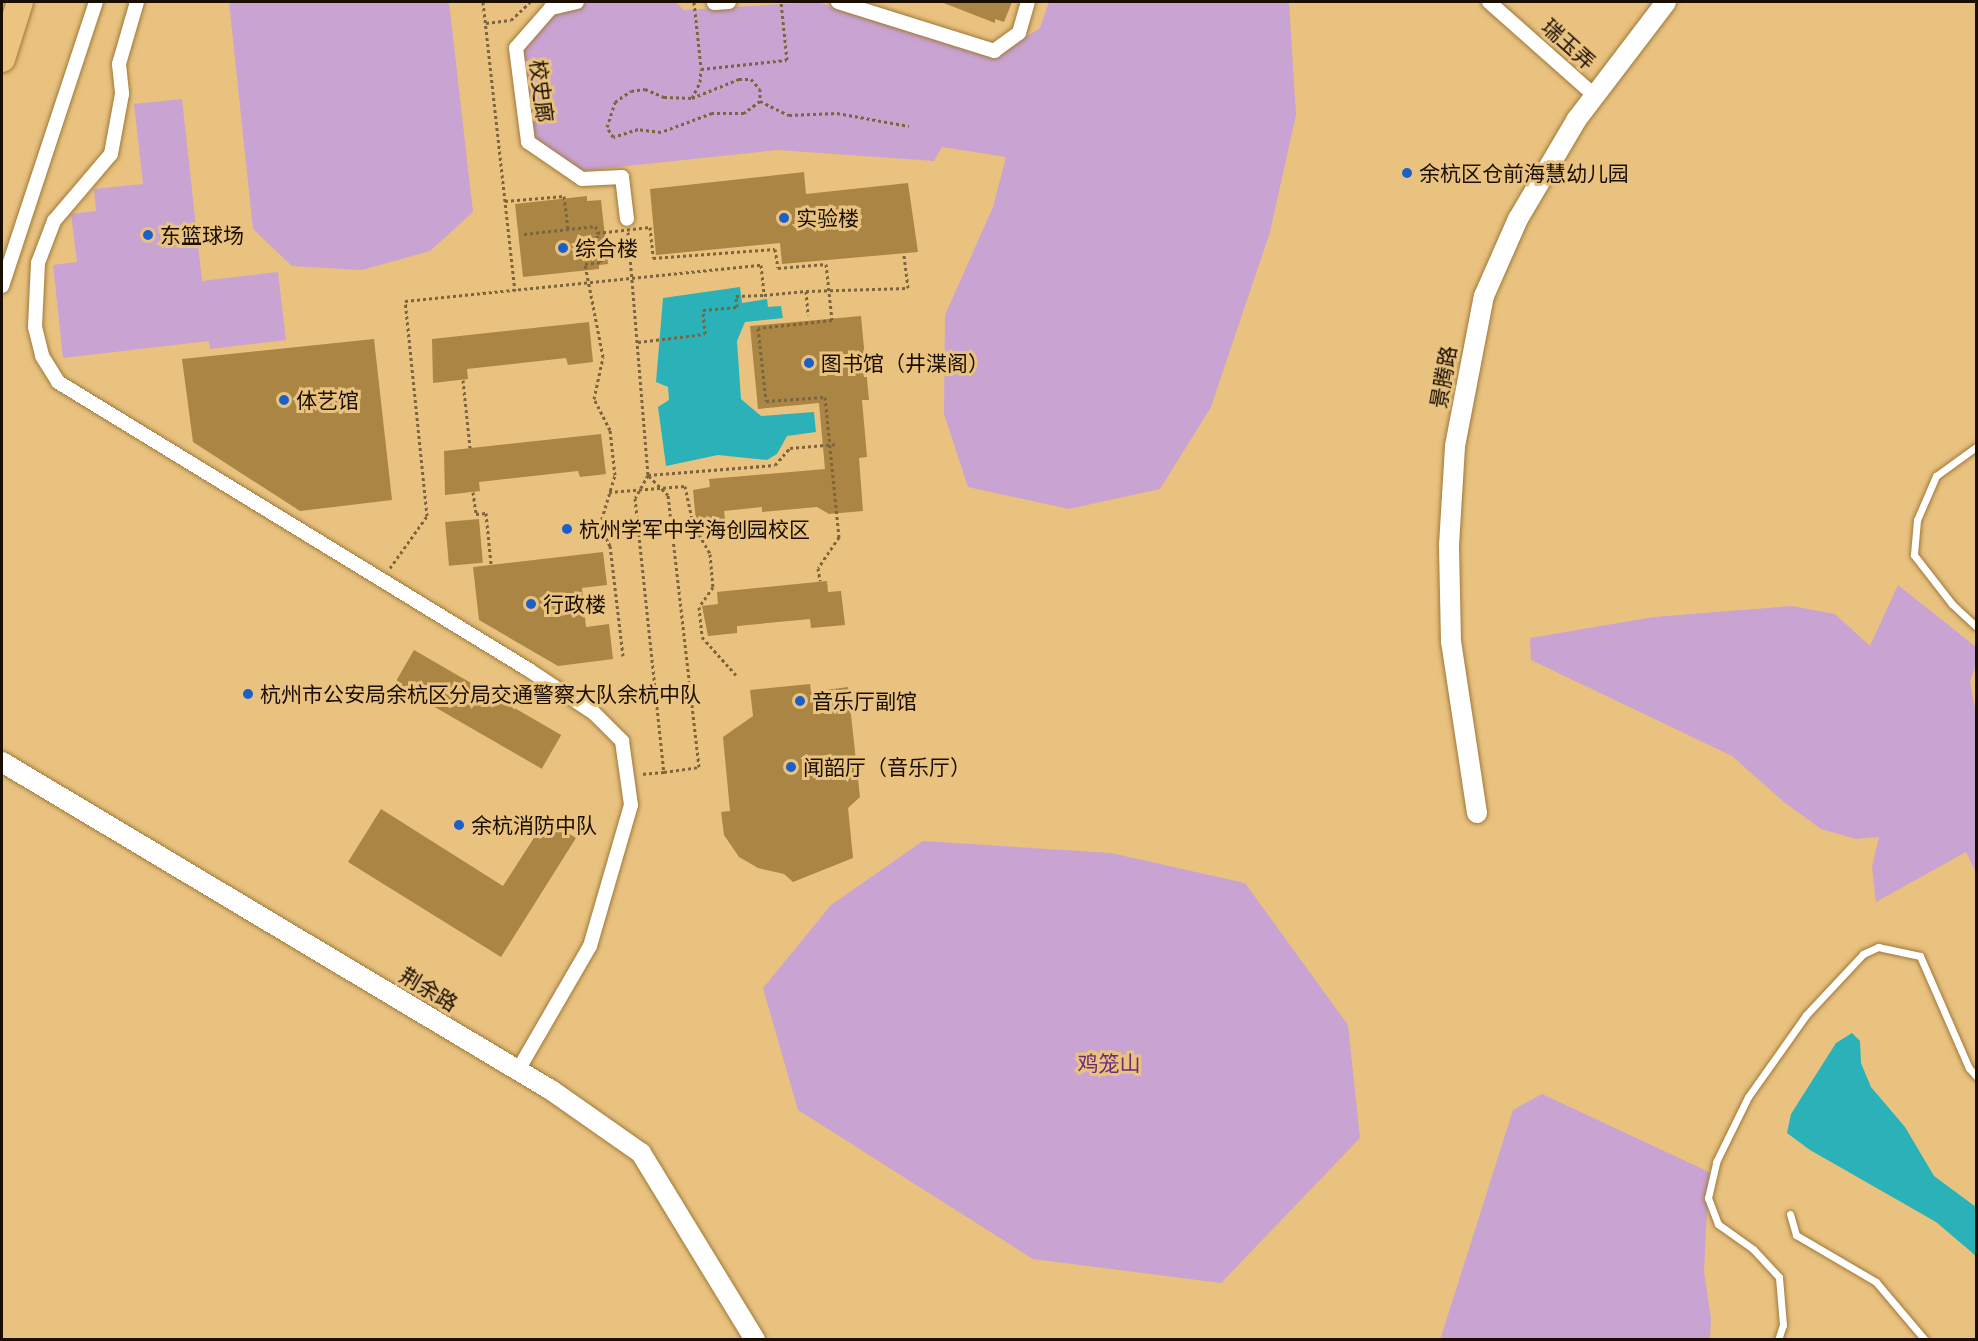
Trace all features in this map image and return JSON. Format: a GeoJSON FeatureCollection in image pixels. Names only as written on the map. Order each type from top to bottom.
{"type":"FeatureCollection","features":[{"type":"Feature","properties":{"kind":"highway"},"geometry":{"type":"LineString","coordinates":[[2,59],[20,2]]}},
{"type":"Feature","properties":{"kind":"main road","name":"景腾路"},"geometry":{"type":"LineString","coordinates":[[1477,813],[1451,642],[1449,545],[1457,435],[1484,296],[1518,219],[1594,95],[1666,2]]}},
{"type":"Feature","properties":{"kind":"main road","name":"荆余路"},"geometry":{"type":"LineString","coordinates":[[2,762],[518,1070],[641,1153],[755,1340]]}},
{"type":"Feature","properties":{"kind":"street"},"geometry":{"type":"LineString","coordinates":[[2,286],[96,2]]}},
{"type":"Feature","properties":{"kind":"street"},"geometry":{"type":"LineString","coordinates":[[137,2],[119,64],[122,94],[111,154],[54,221],[38,262],[35,327],[42,356],[58,382],[85,401],[594,713],[622,741],[631,805],[590,946],[518,1070]]}},
{"type":"Feature","properties":{"kind":"street","name":"校史廊"},"geometry":{"type":"LineString","coordinates":[[577,2],[551,8],[516,48],[528,142],[582,180],[622,177],[627,219]]}},
{"type":"Feature","properties":{"kind":"street"},"geometry":{"type":"LineString","coordinates":[[714,3],[729,2]]}},
{"type":"Feature","properties":{"kind":"street"},"geometry":{"type":"LineString","coordinates":[[838,2],[994,51],[1019,33],[1029,2]]}},
{"type":"Feature","properties":{"kind":"street","name":"瑞玉弄"},"geometry":{"type":"LineString","coordinates":[[1489,2],[1594,95]]}},
{"type":"Feature","properties":{"kind":"lane"},"geometry":{"type":"LineString","coordinates":[[1977,447],[1936,476],[1917,520],[1914,555],[1952,604],[1977,626]]}},
{"type":"Feature","properties":{"kind":"lane"},"geometry":{"type":"LineString","coordinates":[[1778,1340],[1783,1325],[1779,1277],[1753,1249],[1718,1224],[1708,1198],[1716,1162],[1748,1097],[1806,1015],[1863,954],[1878,947],[1920,956],[1969,1068],[1977,1076]]}},
{"type":"Feature","properties":{"kind":"lane"},"geometry":{"type":"LineString","coordinates":[[1790,1214],[1796,1235],[1876,1282],[1925,1340]]}},
{"type":"Feature","properties":{"kind":"path"},"geometry":{"type":"LineString","coordinates":[[483,2],[515,290]]}},
{"type":"Feature","properties":{"kind":"path"},"geometry":{"type":"LineString","coordinates":[[486,23],[511,20],[530,2]]}},
{"type":"Feature","properties":{"kind":"path"},"geometry":{"type":"LineString","coordinates":[[692,98],[700,82],[701,69],[694,2]]}},
{"type":"Feature","properties":{"kind":"path"},"geometry":{"type":"LineString","coordinates":[[701,69],[786,60],[781,2]]}},
{"type":"Feature","properties":{"kind":"path"},"geometry":{"type":"LineString","coordinates":[[740,79],[751,79],[760,88],[760,101],[744,113],[712,113],[661,132],[638,129],[613,136],[607,127],[615,102],[631,91],[645,89],[664,97],[692,98],[740,79]]}},
{"type":"Feature","properties":{"kind":"path"},"geometry":{"type":"LineString","coordinates":[[760,101],[789,115],[837,113],[909,126]]}},
{"type":"Feature","properties":{"kind":"path"},"geometry":{"type":"LineString","coordinates":[[505,201],[561,197],[568,229]]}},
{"type":"Feature","properties":{"kind":"path"},"geometry":{"type":"LineString","coordinates":[[627,219],[629,278],[638,342],[648,476],[635,498],[664,772]]}},
{"type":"Feature","properties":{"kind":"path"},"geometry":{"type":"LineString","coordinates":[[524,234],[596,226],[600,262],[585,264],[603,357],[594,399],[609,430],[615,475],[600,525],[610,546],[623,656]]}},
{"type":"Feature","properties":{"kind":"path"},"geometry":{"type":"LineString","coordinates":[[597,234],[650,227],[653,258],[775,249],[778,268],[826,264],[832,320],[758,328],[766,401],[825,397],[839,537],[818,568],[820,581]]}},
{"type":"Feature","properties":{"kind":"path"},"geometry":{"type":"LineString","coordinates":[[638,342],[705,334],[703,310],[737,307],[736,296],[908,288],[904,253]]}},
{"type":"Feature","properties":{"kind":"path"},"geometry":{"type":"LineString","coordinates":[[380,582],[427,516],[405,301],[761,265],[764,295]]}},
{"type":"Feature","properties":{"kind":"path"},"geometry":{"type":"LineString","coordinates":[[806,291],[808,315]]}},
{"type":"Feature","properties":{"kind":"path"},"geometry":{"type":"LineString","coordinates":[[463,380],[470,448]]}},
{"type":"Feature","properties":{"kind":"path"},"geometry":{"type":"LineString","coordinates":[[648,476],[775,465],[790,448],[837,444]]}},
{"type":"Feature","properties":{"kind":"path"},"geometry":{"type":"LineString","coordinates":[[627,775],[699,767],[668,495],[648,476]]}},
{"type":"Feature","properties":{"kind":"path"},"geometry":{"type":"LineString","coordinates":[[609,492],[686,486],[693,524],[710,554],[713,586],[699,607],[702,637],[736,675]]}},
{"type":"Feature","properties":{"kind":"path"},"geometry":{"type":"LineString","coordinates":[[473,492],[476,514],[486,513],[492,564]]}},
{"type":"Feature","properties":{"kind":"green space"},"geometry":{"type":"Polygon","coordinates":[[[229,2],[449,2],[473,212],[430,251],[362,270],[292,266],[253,229],[229,2]]]}},
{"type":"Feature","properties":{"kind":"green space"},"geometry":{"type":"Polygon","coordinates":[[[593,2],[675,2],[684,10],[817,2],[995,56],[1040,28],[1049,2],[1289,2],[1296,115],[1270,232],[1211,407],[1160,489],[1069,509],[968,487],[944,414],[945,315],[993,207],[1006,157],[942,147],[934,161],[777,150],[580,171],[530,136],[521,51],[554,11],[593,2]]]}},
{"type":"Feature","properties":{"kind":"green space","name":"东篮球场"},"geometry":{"type":"Polygon","coordinates":[[[182,99],[202,281],[278,272],[286,340],[210,349],[209,341],[63,358],[53,265],[77,262],[71,214],[96,211],[94,189],[143,184],[134,104],[182,99]]]}},
{"type":"Feature","properties":{"kind":"green space"},"geometry":{"type":"Polygon","coordinates":[[[1898,585],[1976,647],[1976,664],[1970,682],[1976,713],[1976,873],[1966,852],[1876,902],[1872,867],[1879,837],[1856,839],[1821,829],[1784,802],[1732,756],[1531,660],[1530,638],[1654,617],[1792,606],[1835,614],[1870,646],[1898,585]]]}},
{"type":"Feature","properties":{"kind":"green space","name":"鸡笼山"},"geometry":{"type":"Polygon","coordinates":[[[923,841],[1111,853],[1245,883],[1348,1025],[1360,1138],[1221,1283],[1033,1259],[798,1110],[763,988],[831,905],[923,841]]]}},
{"type":"Feature","properties":{"kind":"green space"},"geometry":{"type":"Polygon","coordinates":[[[1542,1094],[1709,1172],[1704,1271],[1711,1318],[1710,1339],[1440,1340],[1513,1110],[1542,1094]]]}},
{"type":"Feature","properties":{"kind":"water"},"geometry":{"type":"Polygon","coordinates":[[[740,287],[742,303],[767,299],[768,307],[781,306],[783,318],[745,322],[737,341],[741,399],[761,416],[814,412],[816,432],[787,436],[777,454],[767,460],[718,455],[666,466],[658,407],[669,400],[668,387],[656,382],[663,298],[740,287]]]}},
{"type":"Feature","properties":{"kind":"water"},"geometry":{"type":"Polygon","coordinates":[[[1852,1033],[1860,1041],[1861,1063],[1871,1087],[1905,1127],[1934,1176],[1976,1207],[1976,1256],[1936,1222],[1810,1150],[1787,1133],[1791,1114],[1836,1043],[1852,1033]]]}},
{"type":"Feature","properties":{"kind":"building"},"geometry":{"type":"Polygon","coordinates":[[[941,2],[1012,2],[1004,22],[995,19],[995,23],[941,2]]]}},
{"type":"Feature","properties":{"kind":"building","name":"实验楼"},"geometry":{"type":"Polygon","coordinates":[[[804,172],[806,194],[908,183],[918,252],[782,264],[780,243],[656,255],[650,189],[804,172]]]}},
{"type":"Feature","properties":{"kind":"building","name":"综合楼"},"geometry":{"type":"Polygon","coordinates":[[[587,196],[587,201],[601,200],[608,264],[599,265],[599,269],[523,277],[515,204],[587,196]]]}},
{"type":"Feature","properties":{"kind":"building","name":"图书馆（井渫阁）"},"geometry":{"type":"Polygon","coordinates":[[[861,316],[869,400],[862,400],[867,457],[859,458],[863,511],[829,514],[817,507],[762,512],[762,507],[724,511],[725,519],[696,521],[693,490],[710,487],[709,479],[825,469],[819,403],[758,409],[750,326],[861,316]]]}},
{"type":"Feature","properties":{"kind":"building"},"geometry":{"type":"Polygon","coordinates":[[[589,322],[593,362],[568,365],[566,358],[467,369],[468,379],[433,383],[432,339],[589,322]]]}},
{"type":"Feature","properties":{"kind":"building","name":"体艺馆"},"geometry":{"type":"Polygon","coordinates":[[[374,339],[392,500],[300,511],[193,442],[182,359],[374,339]]]}},
{"type":"Feature","properties":{"kind":"building"},"geometry":{"type":"Polygon","coordinates":[[[601,434],[606,474],[580,477],[578,471],[479,482],[480,491],[445,495],[444,451],[601,434]]]}},
{"type":"Feature","properties":{"kind":"building"},"geometry":{"type":"Polygon","coordinates":[[[479,519],[483,563],[449,566],[445,522],[479,519]]]}},
{"type":"Feature","properties":{"kind":"building","name":"行政楼"},"geometry":{"type":"Polygon","coordinates":[[[603,552],[607,585],[582,588],[586,627],[609,624],[613,659],[558,666],[479,620],[473,567],[603,552]]]}},
{"type":"Feature","properties":{"kind":"building"},"geometry":{"type":"Polygon","coordinates":[[[827,581],[828,592],[841,591],[845,625],[811,628],[810,619],[737,626],[737,633],[708,636],[702,606],[718,604],[717,592],[827,581]]]}},
{"type":"Feature","properties":{"kind":"building"},"geometry":{"type":"Polygon","coordinates":[[[414,650],[561,735],[542,769],[394,684],[414,650]]]}},
{"type":"Feature","properties":{"kind":"building","name":"闻韶厅（音乐厅）"},"geometry":{"type":"Polygon","coordinates":[[[810,684],[811,692],[848,687],[860,797],[848,808],[853,858],[793,882],[784,874],[758,868],[739,857],[724,835],[721,812],[730,811],[723,737],[753,716],[750,690],[810,684]]]}},
{"type":"Feature","properties":{"kind":"building"},"geometry":{"type":"Polygon","coordinates":[[[381,809],[503,886],[546,819],[576,838],[501,957],[348,862],[381,809]]]}},
{"type":"Feature","properties":{"kind":"place","name":"余杭区仓前海慧幼儿园"},"geometry":{"type":"Point","coordinates":[1407,173]}},
{"type":"Feature","properties":{"kind":"place","name":"实验楼"},"geometry":{"type":"Point","coordinates":[784,218]}},
{"type":"Feature","properties":{"kind":"place","name":"东篮球场"},"geometry":{"type":"Point","coordinates":[148,235]}},
{"type":"Feature","properties":{"kind":"place","name":"综合楼"},"geometry":{"type":"Point","coordinates":[563,248]}},
{"type":"Feature","properties":{"kind":"place","name":"图书馆（井渫阁）"},"geometry":{"type":"Point","coordinates":[809,363]}},
{"type":"Feature","properties":{"kind":"place","name":"体艺馆"},"geometry":{"type":"Point","coordinates":[284,400]}},
{"type":"Feature","properties":{"kind":"place","name":"杭州学军中学海创园校区"},"geometry":{"type":"Point","coordinates":[567,529]}},
{"type":"Feature","properties":{"kind":"place","name":"行政楼"},"geometry":{"type":"Point","coordinates":[531,604]}},
{"type":"Feature","properties":{"kind":"place","name":"杭州市公安局余杭区分局交通警察大队余杭中队"},"geometry":{"type":"Point","coordinates":[248,694]}},
{"type":"Feature","properties":{"kind":"place","name":"音乐厅副馆"},"geometry":{"type":"Point","coordinates":[800,701]}},
{"type":"Feature","properties":{"kind":"place","name":"闻韶厅（音乐厅）"},"geometry":{"type":"Point","coordinates":[791,767]}},
{"type":"Feature","properties":{"kind":"place","name":"余杭消防中队"},"geometry":{"type":"Point","coordinates":[459,825]}}]}
